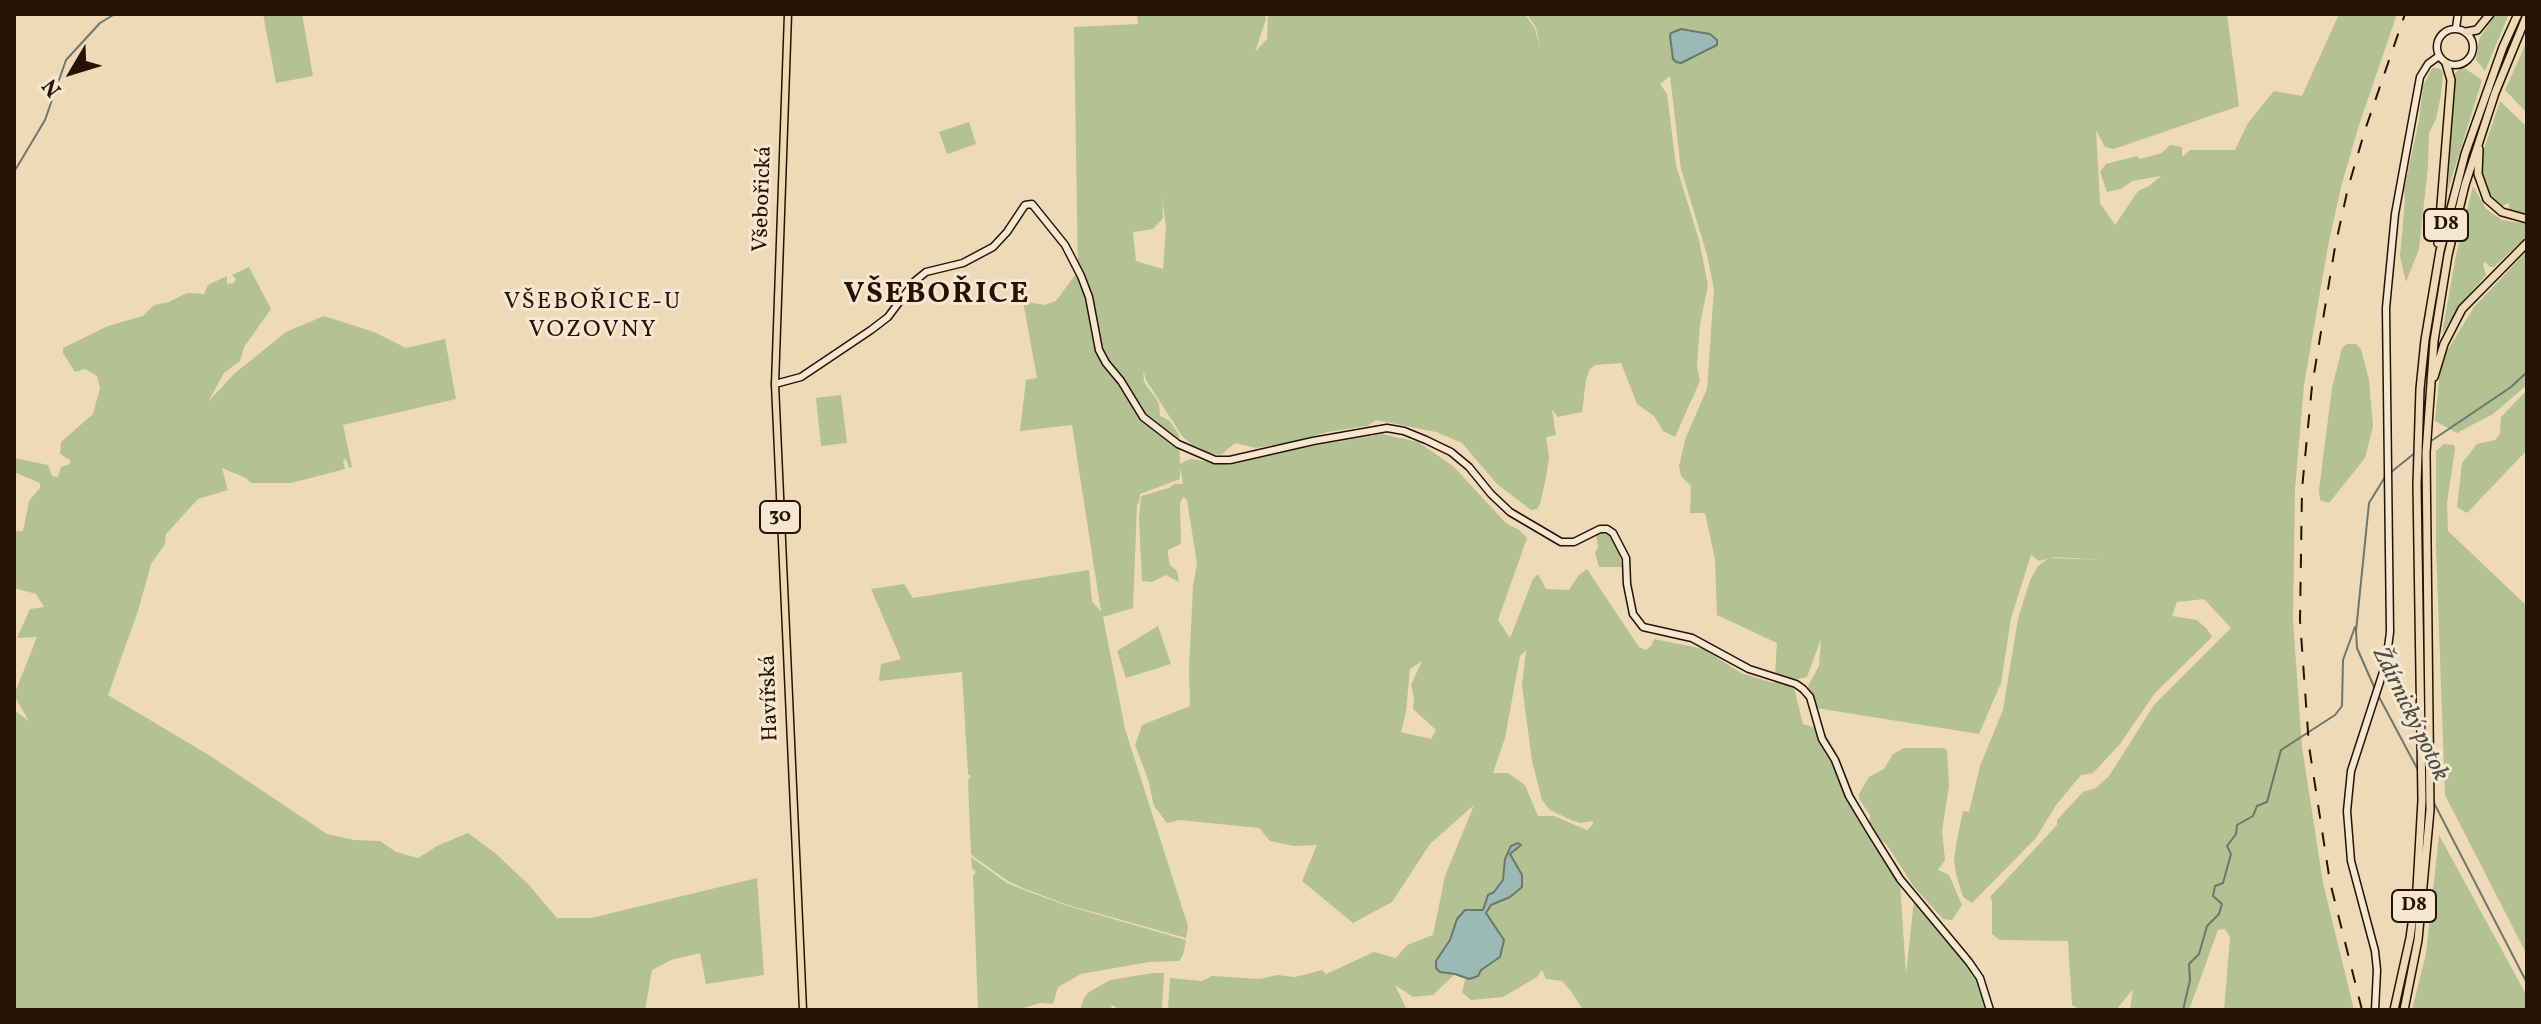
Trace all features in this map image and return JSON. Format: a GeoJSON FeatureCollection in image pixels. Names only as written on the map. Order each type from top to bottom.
{"type":"FeatureCollection","features":[{"type":"Feature","properties":{"kind":"highway"},"geometry":{"type":"LineString","coordinates":[[2466,32],[2477,30],[2490,14]]}},
{"type":"Feature","properties":{"kind":"highway","name":"D8"},"geometry":{"type":"LineString","coordinates":[[2394,1010],[2417,888],[2422,800],[2417,459],[2424,352],[2436,272],[2465,154],[2518,14]]}},
{"type":"Feature","properties":{"kind":"highway","name":"D8"},"geometry":{"type":"LineString","coordinates":[[2404,1010],[2418,940],[2432,772],[2426,453],[2434,341],[2448,255],[2465,185],[2481,132],[2527,15]]}},
{"type":"Feature","properties":{"kind":"highway"},"geometry":{"type":"LineString","coordinates":[[2436,272],[2451,80],[2446,63]]}},
{"type":"Feature","properties":{"kind":"highway"},"geometry":{"type":"LineString","coordinates":[[2481,132],[2478,174],[2484,194],[2502,212],[2527,219]]}},
{"type":"Feature","properties":{"kind":"highway"},"geometry":{"type":"LineString","coordinates":[[2428,403],[2440,355],[2455,320],[2480,289],[2527,243]]}},
{"type":"Feature","properties":{"kind":"main road","name":"Všebořická"},"geometry":{"type":"LineString","coordinates":[[775,384],[788,14]]}},
{"type":"Feature","properties":{"kind":"main road","name":"Havířská"},"geometry":{"type":"LineString","coordinates":[[775,384],[803,1010]]}},
{"type":"Feature","properties":{"kind":"street"},"geometry":{"type":"LineString","coordinates":[[2456,28],[2458,14]]}},
{"type":"Feature","properties":{"kind":"street"},"geometry":{"type":"LineString","coordinates":[[2456,28],[2466,32],[2473,44],[2470,58],[2460,65],[2446,63],[2436,48],[2439,37],[2447,30],[2456,28]]}},
{"type":"Feature","properties":{"kind":"street"},"geometry":{"type":"LineString","coordinates":[[2375,1010],[2375,951],[2354,875],[2347,829],[2351,771],[2380,682],[2390,632],[2386,308],[2395,214],[2420,77],[2428,64],[2439,56]]}},
{"type":"Feature","properties":{"kind":"street"},"geometry":{"type":"LineString","coordinates":[[775,384],[801,377],[871,330],[888,317],[915,280],[926,272],[963,263],[993,247],[1025,205],[1034,205],[1070,255],[1086,288],[1099,350],[1106,363],[1143,417],[1178,444],[1215,460],[1230,460],[1387,428],[1426,440],[1451,452],[1469,467],[1510,512],[1561,542],[1574,542],[1600,529],[1613,533],[1626,558],[1633,614],[1643,627],[1692,638],[1749,669],[1803,689],[1810,697],[1822,739],[1870,831],[1900,879],[1975,970],[1990,1010]]}},
{"type":"Feature","properties":{"kind":"green space"},"geometry":{"type":"Polygon","coordinates":[[[263,14],[302,14],[313,76],[276,83],[263,14]]]}},
{"type":"Feature","properties":{"kind":"green space"},"geometry":{"type":"Polygon","coordinates":[[[1137,14],[1265,14],[1255,52],[1267,39],[1268,14],[1525,14],[1535,29],[1541,51],[1536,28],[1527,14],[2227,14],[2239,106],[2114,149],[2105,147],[2096,130],[2100,203],[2115,225],[2138,191],[2161,176],[2132,181],[2121,189],[2107,192],[2100,172],[2106,164],[2162,153],[2170,145],[2182,147],[2182,157],[2190,150],[2235,150],[2248,123],[2274,91],[2302,96],[2339,14],[2397,14],[2358,128],[2328,246],[2304,385],[2295,489],[2293,620],[2302,747],[2323,883],[2354,1010],[2224,1010],[2230,937],[2225,929],[2218,930],[2189,1010],[2130,1010],[2133,989],[2116,1010],[2081,1010],[2072,1005],[2068,941],[2000,940],[1992,934],[1990,897],[2057,825],[2057,820],[2083,792],[2096,788],[2109,776],[2154,705],[2231,628],[2204,599],[2177,602],[2172,616],[2197,620],[2212,637],[2155,693],[2120,744],[2093,773],[2081,775],[2056,805],[2036,838],[1972,903],[1963,897],[1954,859],[1963,811],[1969,812],[1980,766],[2003,710],[2018,619],[2030,580],[2038,566],[2048,559],[2039,561],[2031,555],[2011,618],[2001,683],[1979,734],[1816,708],[1808,686],[1819,666],[1821,639],[1807,677],[1793,680],[1775,674],[1777,643],[1717,615],[1715,559],[1705,513],[1690,513],[1691,486],[1681,476],[1679,466],[1686,437],[1707,389],[1714,289],[1681,169],[1670,76],[1660,84],[1667,94],[1676,165],[1699,240],[1708,285],[1700,324],[1697,367],[1700,381],[1675,437],[1663,431],[1654,416],[1637,404],[1621,363],[1595,365],[1586,380],[1582,412],[1558,417],[1552,410],[1556,435],[1546,437],[1549,458],[1546,478],[1540,504],[1537,509],[1531,510],[1497,484],[1462,443],[1436,432],[1376,420],[1367,426],[1291,442],[1256,448],[1235,443],[1221,455],[1210,453],[1182,436],[1146,380],[1143,369],[1144,382],[1159,403],[1160,416],[1169,420],[1179,435],[1180,464],[1190,459],[1231,465],[1301,448],[1382,434],[1418,442],[1453,466],[1506,523],[1527,538],[1498,620],[1510,638],[1533,579],[1538,574],[1546,589],[1569,590],[1587,569],[1639,647],[1646,650],[1654,639],[1704,649],[1741,673],[1773,683],[1779,681],[1794,688],[1803,724],[1823,730],[1870,824],[1870,815],[1859,799],[1869,777],[1884,769],[1893,754],[1904,748],[1947,750],[1949,786],[1942,831],[1945,860],[1938,870],[1949,875],[1962,905],[1952,920],[1943,919],[1914,887],[1887,845],[1878,837],[1899,868],[1906,974],[1914,900],[1940,928],[1969,968],[1978,983],[1986,1010],[1583,1010],[1562,981],[1546,979],[1542,970],[1537,977],[1503,997],[1471,1000],[1462,992],[1465,980],[1487,965],[1496,927],[1486,913],[1488,908],[1521,889],[1510,854],[1520,844],[1517,842],[1511,846],[1505,859],[1503,880],[1482,911],[1473,910],[1457,919],[1436,968],[1440,972],[1455,974],[1433,995],[1413,997],[1395,985],[1407,1010],[1168,1010],[1170,978],[1202,981],[1212,976],[1260,979],[1277,975],[1295,977],[1322,970],[1326,974],[1374,952],[1396,958],[1407,945],[1433,935],[1445,876],[1474,805],[1430,844],[1392,902],[1353,923],[1302,881],[1317,845],[1294,846],[1270,841],[1259,828],[1179,820],[1167,823],[1154,806],[1135,745],[1142,725],[1190,706],[1193,586],[1197,564],[1187,500],[1183,497],[1180,503],[1181,544],[1168,550],[1170,565],[1177,571],[1179,582],[1166,575],[1152,582],[1142,581],[1139,519],[1141,496],[1174,484],[1183,484],[1180,467],[1180,479],[1140,494],[1133,608],[1103,617],[1125,729],[1188,926],[1186,938],[1068,905],[1025,889],[974,857],[971,854],[968,780],[971,776],[968,774],[962,672],[879,681],[881,664],[901,659],[871,589],[904,584],[913,598],[1089,570],[1092,601],[1101,612],[1072,425],[1020,431],[1026,380],[1037,378],[1023,301],[1044,305],[1056,301],[1078,271],[1074,27],[1138,24],[1137,14]],[[1687,29],[1670,36],[1673,59],[1681,63],[1710,50],[1700,31],[1687,29]],[[1162,197],[1163,218],[1153,229],[1133,232],[1136,261],[1163,269],[1166,227],[1162,197]],[[1526,650],[1520,656],[1505,738],[1493,773],[1508,773],[1525,785],[1538,816],[1554,816],[1587,830],[1593,821],[1580,823],[1571,820],[1550,810],[1542,800],[1532,761],[1522,685],[1526,650]],[[1422,661],[1410,669],[1401,732],[1431,739],[1436,730],[1413,709],[1411,685],[1422,661]]]}},
{"type":"Feature","properties":{"kind":"green space"},"geometry":{"type":"Polygon","coordinates":[[[2496,14],[2509,14],[2485,71],[2476,60],[2479,39],[2496,14]]]}},
{"type":"Feature","properties":{"kind":"green space"},"geometry":{"type":"Polygon","coordinates":[[[2527,41],[2527,113],[2505,90],[2527,41]]]}},
{"type":"Feature","properties":{"kind":"green space"},"geometry":{"type":"Polygon","coordinates":[[[2463,67],[2482,80],[2448,190],[2455,73],[2463,67]]]}},
{"type":"Feature","properties":{"kind":"green space"},"geometry":{"type":"Polygon","coordinates":[[[2432,68],[2443,72],[2441,95],[2436,119],[2429,133],[2419,249],[2406,282],[2400,256],[2404,190],[2423,86],[2432,68]]]}},
{"type":"Feature","properties":{"kind":"green space"},"geometry":{"type":"Polygon","coordinates":[[[2500,101],[2527,127],[2527,216],[2509,213],[2509,203],[2500,207],[2488,196],[2483,185],[2483,152],[2500,101]]]}},
{"type":"Feature","properties":{"kind":"green space"},"geometry":{"type":"Polygon","coordinates":[[[969,122],[976,144],[947,154],[939,132],[969,122]]]}},
{"type":"Feature","properties":{"kind":"green space"},"geometry":{"type":"Polygon","coordinates":[[[2473,186],[2486,209],[2502,220],[2527,224],[2527,236],[2494,267],[2485,262],[2483,264],[2486,275],[2458,308],[2442,334],[2456,255],[2473,186]]]}},
{"type":"Feature","properties":{"kind":"green space"},"geometry":{"type":"Polygon","coordinates":[[[2527,251],[2527,385],[2493,414],[2457,433],[2435,421],[2441,361],[2474,307],[2527,251]]]}},
{"type":"Feature","properties":{"kind":"green space"},"geometry":{"type":"Polygon","coordinates":[[[249,267],[271,309],[244,347],[240,361],[224,373],[208,402],[234,374],[286,332],[324,316],[374,332],[406,348],[445,339],[456,399],[343,425],[352,467],[349,468],[346,459],[343,460],[345,469],[291,483],[251,483],[222,468],[228,490],[198,499],[166,534],[165,544],[151,564],[108,695],[212,757],[327,834],[354,840],[380,841],[396,852],[418,858],[468,833],[528,884],[557,918],[591,918],[757,878],[764,975],[706,984],[700,953],[671,960],[652,970],[645,1010],[14,1010],[14,710],[29,721],[14,695],[37,637],[17,638],[30,609],[44,607],[36,594],[14,588],[14,531],[23,531],[29,501],[40,488],[40,483],[14,472],[14,458],[48,465],[52,476],[58,477],[61,467],[70,464],[70,460],[60,454],[61,442],[93,414],[100,388],[97,376],[85,369],[75,372],[63,348],[108,326],[143,316],[154,305],[187,293],[204,294],[208,285],[227,276],[227,284],[234,283],[236,279],[232,275],[249,267]]]}},
{"type":"Feature","properties":{"kind":"green space"},"geometry":{"type":"Polygon","coordinates":[[[2347,344],[2356,344],[2361,349],[2369,380],[2373,426],[2365,458],[2329,503],[2320,500],[2319,490],[2332,388],[2342,348],[2347,344]]]}},
{"type":"Feature","properties":{"kind":"green space"},"geometry":{"type":"Polygon","coordinates":[[[2527,390],[2527,450],[2467,513],[2457,507],[2462,463],[2477,444],[2495,440],[2500,434],[2501,417],[2527,390]]]}},
{"type":"Feature","properties":{"kind":"green space"},"geometry":{"type":"Polygon","coordinates":[[[841,395],[847,443],[821,446],[816,398],[841,395]]]}},
{"type":"Feature","properties":{"kind":"green space"},"geometry":{"type":"Polygon","coordinates":[[[2444,444],[2454,445],[2455,449],[2447,503],[2448,531],[2527,606],[2527,955],[2445,795],[2436,547],[2436,451],[2444,444]]]}},
{"type":"Feature","properties":{"kind":"green space"},"geometry":{"type":"Polygon","coordinates":[[[1601,532],[1610,536],[1619,552],[1622,567],[1599,567],[1595,553],[1598,547],[1596,534],[1601,532]]]}},
{"type":"Feature","properties":{"kind":"green space"},"geometry":{"type":"Polygon","coordinates":[[[1158,626],[1171,664],[1126,678],[1117,651],[1158,626]]]}},
{"type":"Feature","properties":{"kind":"green space"},"geometry":{"type":"Polygon","coordinates":[[[2439,835],[2527,996],[2527,1010],[2412,1010],[2426,954],[2439,835]]]}},
{"type":"Feature","properties":{"kind":"green space"},"geometry":{"type":"Polygon","coordinates":[[[971,857],[1007,883],[1024,890],[1186,940],[1183,955],[1179,961],[1149,962],[1081,974],[1058,987],[1053,1004],[1040,1003],[1017,1010],[978,1010],[973,875],[976,872],[972,868],[971,857]]]}},
{"type":"Feature","properties":{"kind":"green space"},"geometry":{"type":"Polygon","coordinates":[[[1164,973],[1162,1010],[1115,1010],[1117,1008],[1112,1005],[1114,1010],[1080,1010],[1089,992],[1110,980],[1164,973]]]}},
{"type":"Feature","properties":{"kind":"water"},"geometry":{"type":"Polygon","coordinates":[[[1681,29],[1710,34],[1717,40],[1717,45],[1681,63],[1676,62],[1670,36],[1681,29]]]}},
{"type":"Feature","properties":{"kind":"water"},"geometry":{"type":"Polygon","coordinates":[[[1521,845],[1510,854],[1522,875],[1522,887],[1510,897],[1491,905],[1486,913],[1504,940],[1500,957],[1481,970],[1478,976],[1469,979],[1440,972],[1436,961],[1450,940],[1457,919],[1465,910],[1483,910],[1488,895],[1503,880],[1505,859],[1511,846],[1521,845]]]}},
{"type":"Feature","properties":{"kind":"waterway"},"geometry":{"type":"LineString","coordinates":[[14,172],[45,120],[66,60],[100,23],[115,14]]}},
{"type":"Feature","properties":{"kind":"waterway","name":"Ždírnický potok"},"geometry":{"type":"LineString","coordinates":[[2431,441],[2511,387],[2527,372]]}},
{"type":"Feature","properties":{"kind":"waterway","name":"Ždírnický potok"},"geometry":{"type":"LineString","coordinates":[[2390,473],[2416,452]]}},
{"type":"Feature","properties":{"kind":"waterway","name":"Ždírnický potok"},"geometry":{"type":"LineString","coordinates":[[2375,689],[2357,648],[2356,631],[2369,503],[2385,477]]}},
{"type":"Feature","properties":{"kind":"waterway"},"geometry":{"type":"LineString","coordinates":[[2183,1010],[2190,980],[2189,964],[2199,954],[2207,926],[2219,914],[2222,904],[2213,896],[2215,886],[2223,883],[2231,854],[2227,846],[2236,834],[2237,825],[2253,816],[2257,806],[2267,802],[2281,750],[2335,715],[2342,706],[2343,660],[2355,627]]}},
{"type":"Feature","properties":{"kind":"waterway","name":"Ždírnický potok"},"geometry":{"type":"LineString","coordinates":[[2378,695],[2418,770]]}},
{"type":"Feature","properties":{"kind":"waterway","name":"Ždírnický potok"},"geometry":{"type":"LineString","coordinates":[[2433,801],[2527,983]]}},
{"type":"Feature","properties":{"kind":"railway"},"geometry":{"type":"LineString","coordinates":[[2362,1010],[2330,882],[2309,746],[2300,620],[2302,489],[2312,386],[2335,247],[2365,130],[2405,14]]}},
{"type":"Feature","properties":{"kind":"district","name":"VŠEBOŘICE"},"geometry":{"type":"Point","coordinates":[937,296]}},
{"type":"Feature","properties":{"kind":"district","name":"VŠEBOŘICE-U VOZOVNY"},"geometry":{"type":"Point","coordinates":[593,318]}}]}
